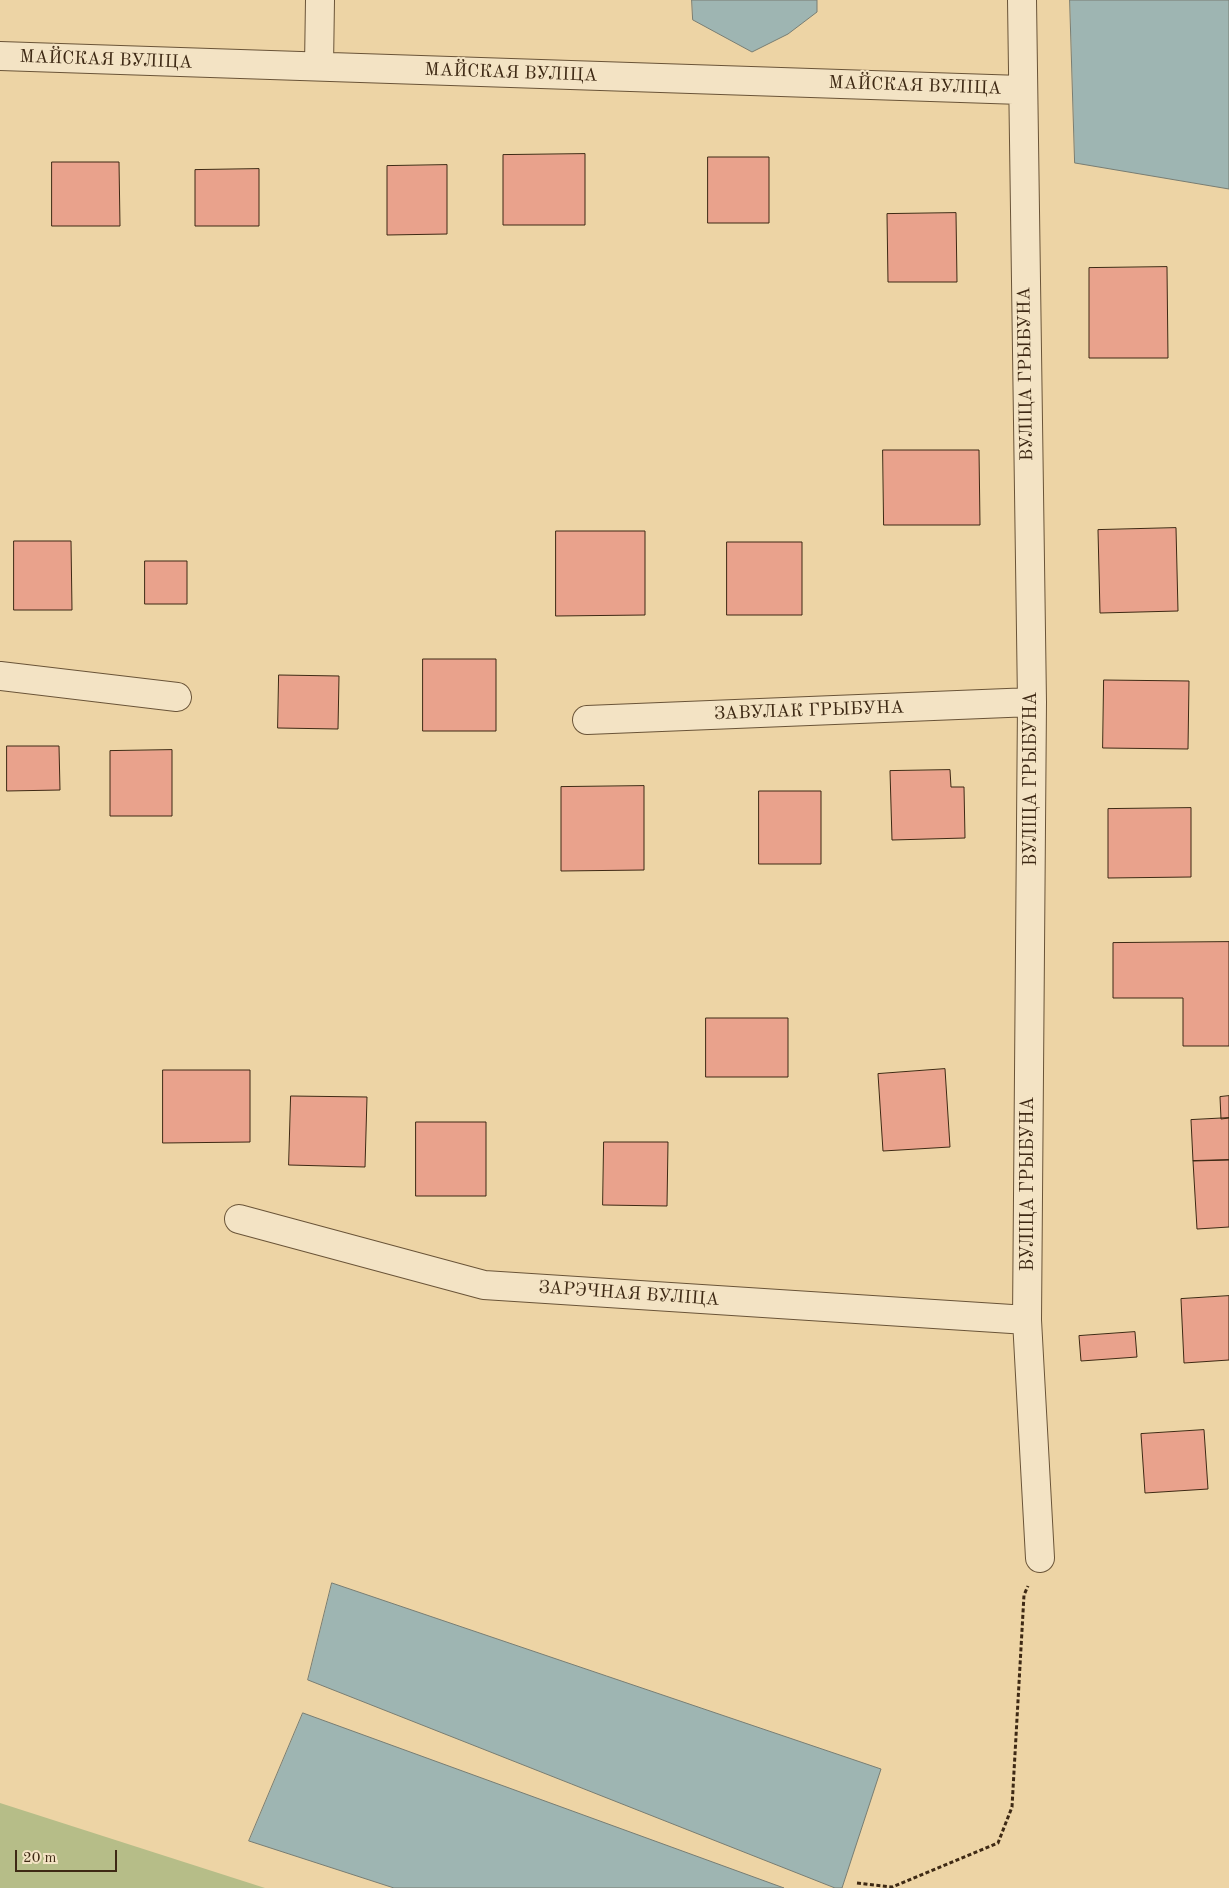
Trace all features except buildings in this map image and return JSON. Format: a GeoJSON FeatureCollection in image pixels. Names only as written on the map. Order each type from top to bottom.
{"type":"FeatureCollection","features":[{"type":"Feature","properties":{"kind":"street"},"geometry":{"type":"LineString","coordinates":[[319,66],[320,0]]}},
{"type":"Feature","properties":{"kind":"street","name":"ВУЛІЦА ГРЫБУНА"},"geometry":{"type":"LineString","coordinates":[[1022,0],[1021,90],[1032,702],[1027,1320],[1040,1558]]}},
{"type":"Feature","properties":{"kind":"street","name":"МАЙСКАЯ ВУЛІЦА"},"geometry":{"type":"LineString","coordinates":[[0,56],[1021,90]]}},
{"type":"Feature","properties":{"kind":"street"},"geometry":{"type":"LineString","coordinates":[[0,676],[177,697]]}},
{"type":"Feature","properties":{"kind":"street","name":"ЗАВУЛАК ГРЫБУНА"},"geometry":{"type":"LineString","coordinates":[[587,720],[1032,702]]}},
{"type":"Feature","properties":{"kind":"street","name":"ЗАРЭЧНАЯ ВУЛІЦА"},"geometry":{"type":"LineString","coordinates":[[239,1219],[484,1285],[1027,1320]]}},
{"type":"Feature","properties":{"kind":"path"},"geometry":{"type":"LineString","coordinates":[[857,1883],[892,1887],[998,1843],[1012,1807],[1024,1595],[1040,1558]]}},
{"type":"Feature","properties":{"kind":"green space"},"geometry":{"type":"Polygon","coordinates":[[[0,1803],[265,1888],[0,1888],[0,1803]]]}},
{"type":"Feature","properties":{"kind":"water"},"geometry":{"type":"Polygon","coordinates":[[[692,0],[817,0],[817,12],[788,34],[752,52],[693,20],[692,0]]]}},
{"type":"Feature","properties":{"kind":"water"},"geometry":{"type":"Polygon","coordinates":[[[1070,0],[1229,0],[1229,189],[1075,163],[1070,0]]]}},
{"type":"Feature","properties":{"kind":"water"},"geometry":{"type":"Polygon","coordinates":[[[332,1583],[881,1769],[842,1888],[835,1888],[308,1680],[332,1583]]]}},
{"type":"Feature","properties":{"kind":"water"},"geometry":{"type":"Polygon","coordinates":[[[303,1713],[784,1888],[394,1888],[249,1841],[303,1713]]]}}]}
